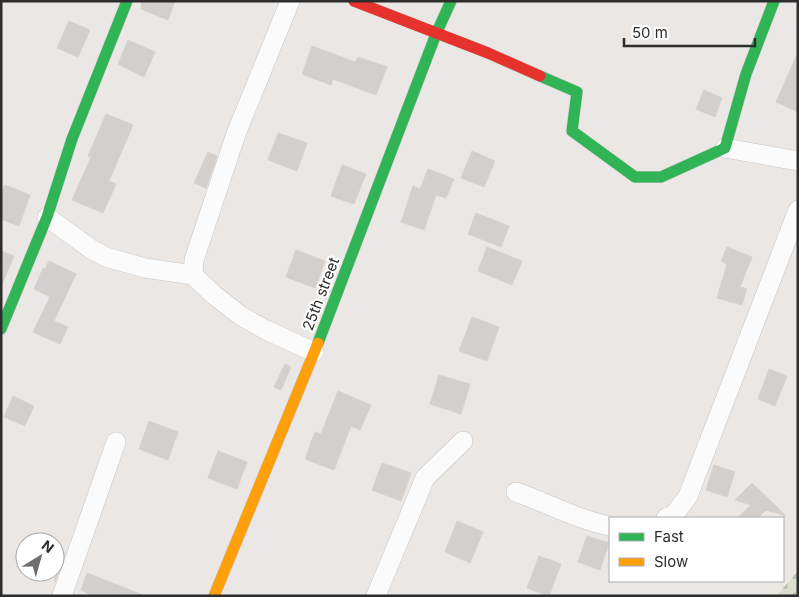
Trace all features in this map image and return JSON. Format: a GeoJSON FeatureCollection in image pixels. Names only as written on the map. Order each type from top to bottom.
{"type":"FeatureCollection","features":[{"type":"Feature","properties":{"kind":"street"},"geometry":{"type":"LineString","coordinates":[[1,329],[47,217],[72,139],[127,1]]}},
{"type":"Feature","properties":{"kind":"street"},"geometry":{"type":"LineString","coordinates":[[194,275],[194,260],[236,134],[290,1]]}},
{"type":"Feature","properties":{"kind":"street"},"geometry":{"type":"LineString","coordinates":[[354,1],[488,53],[576,92],[572,131],[635,177],[661,177],[725,148],[798,161]]}},
{"type":"Feature","properties":{"kind":"street","name":"25th street"},"geometry":{"type":"LineString","coordinates":[[214,596],[314,352],[436,34],[451,1]]}},
{"type":"Feature","properties":{"kind":"street"},"geometry":{"type":"LineString","coordinates":[[725,148],[746,70],[774,1]]}},
{"type":"Feature","properties":{"kind":"street"},"geometry":{"type":"LineString","coordinates":[[669,517],[674,515],[688,496],[798,210]]}},
{"type":"Feature","properties":{"kind":"street"},"geometry":{"type":"LineString","coordinates":[[47,217],[91,250],[106,257],[145,268],[194,275],[214,296],[241,316],[314,352]]}},
{"type":"Feature","properties":{"kind":"street"},"geometry":{"type":"LineString","coordinates":[[376,596],[425,478],[463,441]]}},
{"type":"Feature","properties":{"kind":"street"},"geometry":{"type":"LineString","coordinates":[[62,596],[116,442]]}},
{"type":"Feature","properties":{"kind":"street"},"geometry":{"type":"LineString","coordinates":[[516,492],[583,519],[609,526]]}},
{"type":"Feature","properties":{"kind":"green space"},"geometry":{"type":"Polygon","coordinates":[[[798,571],[798,596],[779,596],[778,594],[798,571]]]}},
{"type":"Feature","properties":{"kind":"building"},"geometry":{"type":"Polygon","coordinates":[[[142,1],[175,1],[168,20],[141,9],[142,1]]]}},
{"type":"Feature","properties":{"kind":"building"},"geometry":{"type":"Polygon","coordinates":[[[69,21],[90,30],[78,57],[57,48],[69,21]]]}},
{"type":"Feature","properties":{"kind":"building"},"geometry":{"type":"Polygon","coordinates":[[[128,40],[155,52],[144,77],[118,64],[128,40]]]}},
{"type":"Feature","properties":{"kind":"building"},"geometry":{"type":"Polygon","coordinates":[[[312,46],[355,62],[358,57],[387,67],[376,95],[333,79],[331,85],[302,74],[312,46]]]}},
{"type":"Feature","properties":{"kind":"building"},"geometry":{"type":"Polygon","coordinates":[[[798,52],[798,112],[776,102],[798,52]]]}},
{"type":"Feature","properties":{"kind":"building"},"geometry":{"type":"Polygon","coordinates":[[[704,90],[722,98],[715,117],[696,109],[704,90]]]}},
{"type":"Feature","properties":{"kind":"building"},"geometry":{"type":"Polygon","coordinates":[[[106,114],[133,125],[109,181],[116,184],[103,213],[72,200],[91,157],[88,156],[106,114]]]}},
{"type":"Feature","properties":{"kind":"building"},"geometry":{"type":"Polygon","coordinates":[[[278,133],[307,143],[297,171],[268,160],[278,133]]]}},
{"type":"Feature","properties":{"kind":"building"},"geometry":{"type":"Polygon","coordinates":[[[472,151],[495,161],[484,187],[461,178],[472,151]]]}},
{"type":"Feature","properties":{"kind":"building"},"geometry":{"type":"Polygon","coordinates":[[[208,152],[217,156],[206,188],[194,183],[208,152]]]}},
{"type":"Feature","properties":{"kind":"building"},"geometry":{"type":"Polygon","coordinates":[[[342,165],[366,174],[354,204],[331,196],[342,165]]]}},
{"type":"Feature","properties":{"kind":"building"},"geometry":{"type":"Polygon","coordinates":[[[428,169],[454,179],[446,198],[436,195],[424,230],[401,222],[413,186],[420,189],[428,169]]]}},
{"type":"Feature","properties":{"kind":"building"},"geometry":{"type":"Polygon","coordinates":[[[5,185],[30,195],[19,226],[1,219],[1,194],[5,185]]]}},
{"type":"Feature","properties":{"kind":"building"},"geometry":{"type":"Polygon","coordinates":[[[476,213],[509,226],[501,247],[468,234],[476,213]]]}},
{"type":"Feature","properties":{"kind":"building"},"geometry":{"type":"Polygon","coordinates":[[[487,247],[522,261],[512,285],[478,271],[487,247]]]}},
{"type":"Feature","properties":{"kind":"building"},"geometry":{"type":"Polygon","coordinates":[[[727,247],[752,257],[740,287],[747,289],[742,305],[717,298],[727,264],[721,261],[727,247]]]}},
{"type":"Feature","properties":{"kind":"building"},"geometry":{"type":"Polygon","coordinates":[[[296,250],[325,261],[315,288],[286,277],[296,250]]]}},
{"type":"Feature","properties":{"kind":"building"},"geometry":{"type":"Polygon","coordinates":[[[1,251],[14,256],[1,287],[1,251]]]}},
{"type":"Feature","properties":{"kind":"building"},"geometry":{"type":"Polygon","coordinates":[[[49,261],[76,274],[54,321],[68,327],[60,344],[33,332],[50,297],[34,289],[43,268],[45,269],[49,261]]]}},
{"type":"Feature","properties":{"kind":"building"},"geometry":{"type":"Polygon","coordinates":[[[472,317],[499,327],[487,361],[459,351],[472,317]]]}},
{"type":"Feature","properties":{"kind":"building"},"geometry":{"type":"Polygon","coordinates":[[[285,364],[291,367],[281,390],[274,387],[285,364]]]}},
{"type":"Feature","properties":{"kind":"building"},"geometry":{"type":"Polygon","coordinates":[[[769,369],[787,376],[775,406],[758,399],[769,369]]]}},
{"type":"Feature","properties":{"kind":"building"},"geometry":{"type":"Polygon","coordinates":[[[439,375],[470,384],[461,414],[430,404],[439,375]]]}},
{"type":"Feature","properties":{"kind":"building"},"geometry":{"type":"Polygon","coordinates":[[[338,391],[371,405],[360,430],[351,426],[334,470],[305,459],[315,432],[321,434],[338,391]]]}},
{"type":"Feature","properties":{"kind":"building"},"geometry":{"type":"Polygon","coordinates":[[[13,396],[34,406],[25,426],[4,417],[13,396]]]}},
{"type":"Feature","properties":{"kind":"building"},"geometry":{"type":"Polygon","coordinates":[[[149,421],[178,432],[168,460],[139,449],[149,421]]]}},
{"type":"Feature","properties":{"kind":"building"},"geometry":{"type":"Polygon","coordinates":[[[218,451],[247,462],[237,489],[208,478],[218,451]]]}},
{"type":"Feature","properties":{"kind":"building"},"geometry":{"type":"Polygon","coordinates":[[[382,463],[411,473],[401,501],[372,490],[382,463]]]}},
{"type":"Feature","properties":{"kind":"building"},"geometry":{"type":"Polygon","coordinates":[[[714,465],[735,472],[727,497],[706,490],[714,465]]]}},
{"type":"Feature","properties":{"kind":"building"},"geometry":{"type":"Polygon","coordinates":[[[752,483],[786,516],[766,510],[759,517],[738,517],[751,505],[735,500],[752,483]]]}},
{"type":"Feature","properties":{"kind":"building"},"geometry":{"type":"Polygon","coordinates":[[[457,521],[483,532],[470,563],[445,552],[457,521]]]}},
{"type":"Feature","properties":{"kind":"building"},"geometry":{"type":"Polygon","coordinates":[[[587,536],[609,543],[600,570],[578,562],[587,536]]]}},
{"type":"Feature","properties":{"kind":"building"},"geometry":{"type":"Polygon","coordinates":[[[539,556],[561,564],[549,596],[527,588],[539,556]]]}},
{"type":"Feature","properties":{"kind":"building"},"geometry":{"type":"Polygon","coordinates":[[[87,573],[143,596],[93,596],[81,590],[87,573]]]}},
{"type":"Feature","properties":{"kind":"traffic: fast"},"geometry":{"type":"LineString","coordinates":[[1,329],[47,217],[72,139],[127,1]]}},
{"type":"Feature","properties":{"kind":"traffic: fast"},"geometry":{"type":"LineString","coordinates":[[318,343],[436,34],[451,1]]}},
{"type":"Feature","properties":{"kind":"traffic: fast"},"geometry":{"type":"LineString","coordinates":[[540,76],[577,92],[572,131],[635,177],[661,177],[725,148],[746,74],[774,1]]}},
{"type":"Feature","properties":{"kind":"traffic: slow"},"geometry":{"type":"LineString","coordinates":[[214,596],[318,343]]}},
{"type":"Feature","properties":{"kind":"traffic: jam"},"geometry":{"type":"LineString","coordinates":[[354,1],[488,53],[540,76]]}}]}
